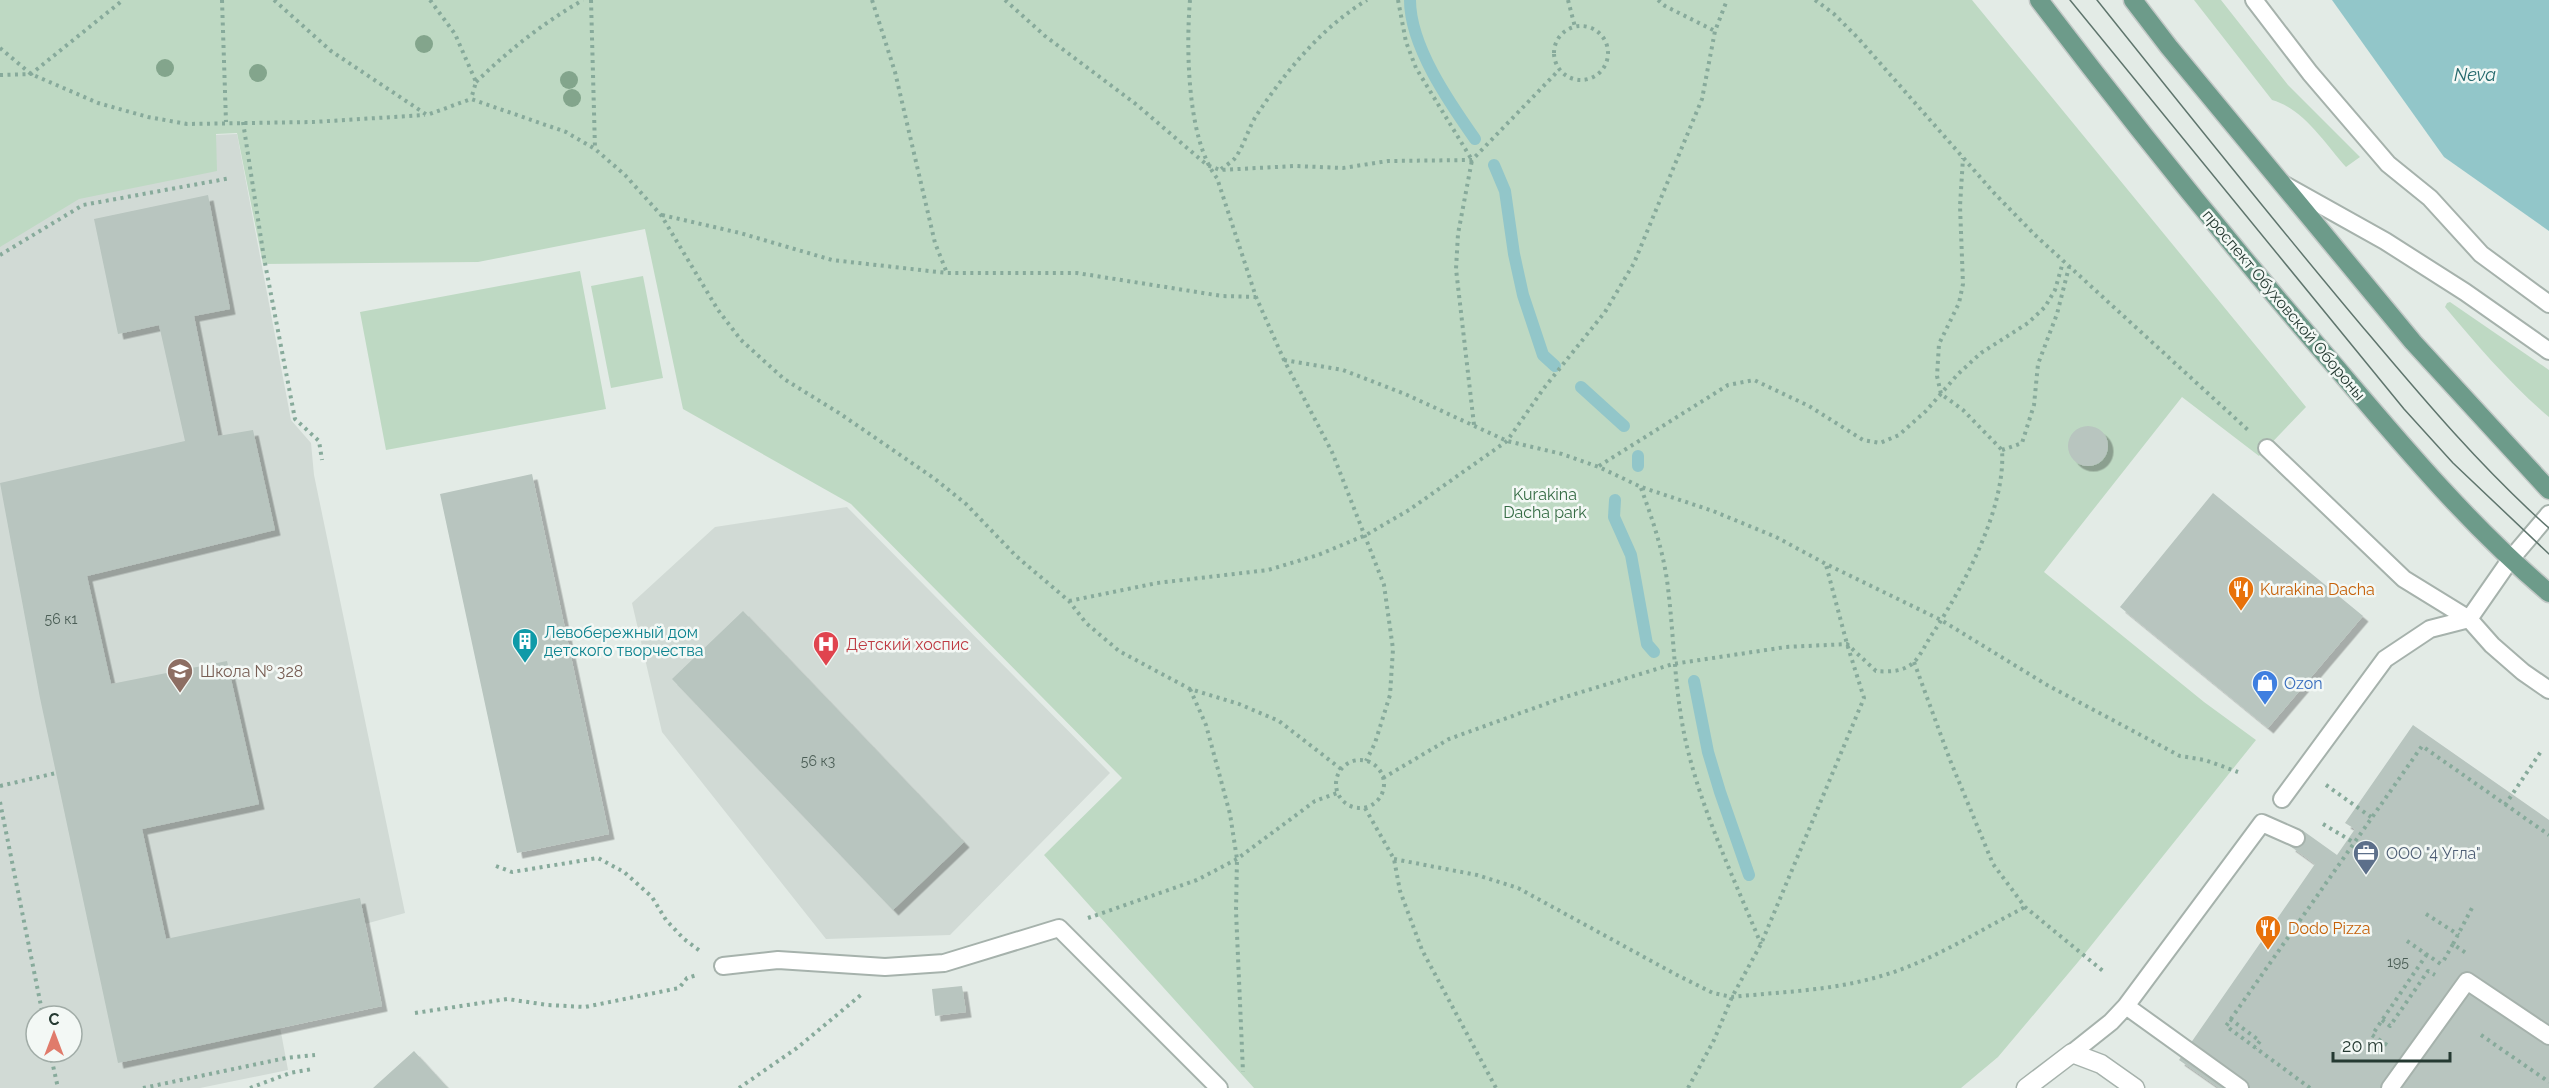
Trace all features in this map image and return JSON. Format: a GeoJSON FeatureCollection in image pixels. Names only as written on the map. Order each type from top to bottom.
{"type":"FeatureCollection","features":[{"type":"Feature","properties":{"kind":"main road","name":"проспект Обуховской Обороны"},"geometry":{"type":"LineString","coordinates":[[2039,0],[2108,92],[2276,299],[2434,482],[2510,560],[2549,593]]}},
{"type":"Feature","properties":{"kind":"main road"},"geometry":{"type":"LineString","coordinates":[[2133,0],[2413,342],[2549,490]]}},
{"type":"Feature","properties":{"kind":"street"},"geometry":{"type":"LineString","coordinates":[[2026,1088],[2072,1053],[2101,1064],[2135,1088]]}},
{"type":"Feature","properties":{"kind":"lane"},"geometry":{"type":"LineString","coordinates":[[2254,0],[2310,73],[2388,164],[2430,198],[2481,254],[2549,304]]}},
{"type":"Feature","properties":{"kind":"lane"},"geometry":{"type":"LineString","coordinates":[[2282,183],[2395,247],[2465,292],[2549,351]]}},
{"type":"Feature","properties":{"kind":"lane"},"geometry":{"type":"LineString","coordinates":[[2267,448],[2404,579],[2469,619],[2492,645],[2523,672],[2549,690]]}},
{"type":"Feature","properties":{"kind":"lane"},"geometry":{"type":"LineString","coordinates":[[2282,799],[2385,659],[2430,629],[2469,619],[2510,560],[2549,514]]}},
{"type":"Feature","properties":{"kind":"lane"},"geometry":{"type":"LineString","coordinates":[[2072,1053],[2111,1022],[2126,1006],[2262,824],[2296,838]]}},
{"type":"Feature","properties":{"kind":"lane"},"geometry":{"type":"LineString","coordinates":[[723,966],[778,960],[885,967],[944,963],[1059,928],[1219,1088]]}},
{"type":"Feature","properties":{"kind":"lane"},"geometry":{"type":"LineString","coordinates":[[2390,1088],[2467,981],[2549,1036]]}},
{"type":"Feature","properties":{"kind":"lane"},"geometry":{"type":"LineString","coordinates":[[2126,1006],[2240,1088]]}},
{"type":"Feature","properties":{"kind":"path"},"geometry":{"type":"LineString","coordinates":[[0,75],[31,74],[123,0]]}},
{"type":"Feature","properties":{"kind":"path"},"geometry":{"type":"LineString","coordinates":[[222,0],[226,122]]}},
{"type":"Feature","properties":{"kind":"path"},"geometry":{"type":"LineString","coordinates":[[274,0],[331,51],[427,115]]}},
{"type":"Feature","properties":{"kind":"path"},"geometry":{"type":"LineString","coordinates":[[430,0],[455,34],[476,82]]}},
{"type":"Feature","properties":{"kind":"path"},"geometry":{"type":"LineString","coordinates":[[471,99],[476,82],[503,56],[546,21],[583,0]]}},
{"type":"Feature","properties":{"kind":"path"},"geometry":{"type":"LineString","coordinates":[[591,0],[595,149]]}},
{"type":"Feature","properties":{"kind":"path"},"geometry":{"type":"LineString","coordinates":[[872,0],[895,72],[935,243],[947,273]]}},
{"type":"Feature","properties":{"kind":"path"},"geometry":{"type":"LineString","coordinates":[[1005,0],[1046,36],[1137,105],[1207,165],[1217,178],[1256,297],[1284,360],[1332,452],[1384,585],[1393,649],[1390,694],[1376,743],[1366,761]]}},
{"type":"Feature","properties":{"kind":"path"},"geometry":{"type":"LineString","coordinates":[[1190,0],[1187,35],[1191,97],[1207,165]]}},
{"type":"Feature","properties":{"kind":"path"},"geometry":{"type":"LineString","coordinates":[[1217,178],[1220,170],[1235,158],[1250,125],[1275,88],[1316,40],[1367,0]]}},
{"type":"Feature","properties":{"kind":"path"},"geometry":{"type":"LineString","coordinates":[[1398,0],[1406,42],[1416,68],[1472,160]]}},
{"type":"Feature","properties":{"kind":"path"},"geometry":{"type":"LineString","coordinates":[[1568,0],[1575,27]]}},
{"type":"Feature","properties":{"kind":"path"},"geometry":{"type":"LineString","coordinates":[[1659,0],[1665,6],[1715,31]]}},
{"type":"Feature","properties":{"kind":"path"},"geometry":{"type":"LineString","coordinates":[[1069,602],[1157,583],[1268,570],[1317,555],[1366,535],[1410,510],[1507,441],[1544,388],[1605,312],[1634,263],[1702,99],[1715,31],[1726,0]]}},
{"type":"Feature","properties":{"kind":"path"},"geometry":{"type":"LineString","coordinates":[[1815,0],[1834,14],[1858,38],[1963,158],[2063,262],[2267,448]]}},
{"type":"Feature","properties":{"kind":"path"},"geometry":{"type":"LineString","coordinates":[[1586,26],[1595,30],[1603,37],[1608,47],[1608,57],[1604,68],[1597,75],[1588,79],[1577,80],[1567,77],[1554,60],[1554,49],[1558,39],[1565,31],[1575,27],[1586,26]]}},
{"type":"Feature","properties":{"kind":"path"},"geometry":{"type":"LineString","coordinates":[[0,48],[31,74],[98,103],[148,117],[187,124],[313,122],[427,115],[471,99],[566,132],[595,149],[625,175],[661,215],[718,310],[741,340],[784,379],[839,413],[966,504],[1016,556],[1069,602],[1086,623],[1119,651],[1191,689],[1239,704],[1279,721],[1341,769]]}},
{"type":"Feature","properties":{"kind":"path"},"geometry":{"type":"LineString","coordinates":[[1474,426],[1456,269],[1458,234],[1472,160],[1559,69]]}},
{"type":"Feature","properties":{"kind":"path"},"geometry":{"type":"LineString","coordinates":[[243,122],[264,258],[296,419],[319,441],[322,460]]}},
{"type":"Feature","properties":{"kind":"path"},"geometry":{"type":"LineString","coordinates":[[1383,778],[1449,740],[1562,698],[1673,664],[1786,647],[1846,644],[1876,671],[1895,672],[1914,662],[1972,568],[2004,469],[2002,450],[1963,410],[1941,394],[1937,375],[1938,344],[1959,303],[1963,284],[1960,206],[1963,158]]}},
{"type":"Feature","properties":{"kind":"path"},"geometry":{"type":"LineString","coordinates":[[1207,165],[1220,170],[1295,166],[1343,168],[1388,161],[1472,160]]}},
{"type":"Feature","properties":{"kind":"path"},"geometry":{"type":"LineString","coordinates":[[0,255],[83,205],[231,178]]}},
{"type":"Feature","properties":{"kind":"path"},"geometry":{"type":"LineString","coordinates":[[661,215],[740,233],[832,260],[947,273],[1077,273],[1222,296],[1256,297]]}},
{"type":"Feature","properties":{"kind":"path"},"geometry":{"type":"LineString","coordinates":[[1599,467],[1728,385],[1754,380],[1809,406],[1863,440],[1880,442],[1899,435],[1926,411],[1958,374],[1981,353],[2028,323],[2045,307],[2055,290],[2063,262]]}},
{"type":"Feature","properties":{"kind":"path"},"geometry":{"type":"LineString","coordinates":[[2002,450],[2022,443],[2034,405],[2038,364],[2057,314],[2069,267]]}},
{"type":"Feature","properties":{"kind":"path"},"geometry":{"type":"LineString","coordinates":[[1284,360],[1343,370],[1405,394],[1507,441],[1599,467],[1641,487],[1713,511],[1776,537],[1941,620],[2047,685],[2180,756],[2205,760],[2238,772]]}},
{"type":"Feature","properties":{"kind":"path"},"geometry":{"type":"LineString","coordinates":[[1641,487],[1658,536],[1666,577],[1673,664],[1685,740],[1721,848],[1761,944]]}},
{"type":"Feature","properties":{"kind":"path"},"geometry":{"type":"LineString","coordinates":[[1688,1088],[1714,1040],[1732,997],[1761,944],[1864,698],[1846,644],[1826,564]]}},
{"type":"Feature","properties":{"kind":"path"},"geometry":{"type":"LineString","coordinates":[[1914,662],[1992,864],[2025,907],[2103,971]]}},
{"type":"Feature","properties":{"kind":"path"},"geometry":{"type":"LineString","coordinates":[[1191,689],[1206,725],[1230,814],[1237,859],[1236,942],[1243,1076]]}},
{"type":"Feature","properties":{"kind":"path"},"geometry":{"type":"LineString","coordinates":[[2310,1088],[2226,1026],[2343,855],[2422,746],[2549,835]]}},
{"type":"Feature","properties":{"kind":"path"},"geometry":{"type":"LineString","coordinates":[[2505,805],[2542,750]]}},
{"type":"Feature","properties":{"kind":"path"},"geometry":{"type":"LineString","coordinates":[[1366,761],[1376,767],[1383,778],[1383,791],[1376,802],[1365,808],[1348,806],[1337,793],[1336,780],[1341,769],[1352,762],[1366,761]]}},
{"type":"Feature","properties":{"kind":"path"},"geometry":{"type":"LineString","coordinates":[[2303,769],[2371,817]]}},
{"type":"Feature","properties":{"kind":"path"},"geometry":{"type":"LineString","coordinates":[[0,786],[56,773]]}},
{"type":"Feature","properties":{"kind":"path"},"geometry":{"type":"LineString","coordinates":[[1059,928],[1197,880],[1237,859],[1315,801],[1337,793]]}},
{"type":"Feature","properties":{"kind":"path"},"geometry":{"type":"LineString","coordinates":[[0,802],[41,1004]]}},
{"type":"Feature","properties":{"kind":"path"},"geometry":{"type":"LineString","coordinates":[[1365,808],[1394,859],[1400,891],[1422,950],[1496,1088]]}},
{"type":"Feature","properties":{"kind":"path"},"geometry":{"type":"LineString","coordinates":[[2325,825],[2353,842]]}},
{"type":"Feature","properties":{"kind":"path"},"geometry":{"type":"LineString","coordinates":[[2343,855],[2349,859]]}},
{"type":"Feature","properties":{"kind":"path"},"geometry":{"type":"LineString","coordinates":[[496,866],[512,872],[598,858],[624,872],[652,897],[666,920],[684,939],[723,966]]}},
{"type":"Feature","properties":{"kind":"path"},"geometry":{"type":"LineString","coordinates":[[1394,859],[1477,875],[1518,888],[1675,974],[1713,993],[1732,997],[1871,979],[1942,950],[2025,907]]}},
{"type":"Feature","properties":{"kind":"path"},"geometry":{"type":"LineString","coordinates":[[2453,944],[2473,906]]}},
{"type":"Feature","properties":{"kind":"path"},"geometry":{"type":"LineString","coordinates":[[2426,914],[2459,935]]}},
{"type":"Feature","properties":{"kind":"path"},"geometry":{"type":"LineString","coordinates":[[2407,941],[2442,965]]}},
{"type":"Feature","properties":{"kind":"path"},"geometry":{"type":"LineString","coordinates":[[2383,1043],[2372,1035],[2427,954]]}},
{"type":"Feature","properties":{"kind":"path"},"geometry":{"type":"LineString","coordinates":[[415,1013],[507,999],[585,1007],[678,988],[687,978],[723,966]]}},
{"type":"Feature","properties":{"kind":"path"},"geometry":{"type":"LineString","coordinates":[[739,1088],[797,1048],[853,1000],[880,981],[885,967]]}},
{"type":"Feature","properties":{"kind":"path"},"geometry":{"type":"LineString","coordinates":[[2382,1020],[2390,1026],[2428,971],[2435,975]]}},
{"type":"Feature","properties":{"kind":"path"},"geometry":{"type":"LineString","coordinates":[[2230,1019],[2260,1041],[2255,1048]]}},
{"type":"Feature","properties":{"kind":"path"},"geometry":{"type":"LineString","coordinates":[[2481,1035],[2549,1082]]}},
{"type":"Feature","properties":{"kind":"path"},"geometry":{"type":"LineString","coordinates":[[143,1088],[286,1058],[315,1055]]}},
{"type":"Feature","properties":{"kind":"path"},"geometry":{"type":"LineString","coordinates":[[53,1064],[58,1088]]}},
{"type":"Feature","properties":{"kind":"path"},"geometry":{"type":"LineString","coordinates":[[250,1088],[290,1073],[312,1069]]}},
{"type":"Feature","properties":{"kind":"shaded area","name":"Школа № 328"},"geometry":{"type":"Polygon","coordinates":[[[237,134],[291,420],[311,443],[314,475],[405,913],[365,924],[280,1027],[288,1070],[200,1088],[0,1088],[0,174],[213,135],[237,134]]]}},
{"type":"Feature","properties":{"kind":"shaded area","name":"Детский хоспис"},"geometry":{"type":"Polygon","coordinates":[[[847,507],[1110,773],[950,935],[826,939],[662,732],[632,603],[715,527],[847,507]]]}},
{"type":"Feature","properties":{"kind":"green space","name":"Kurakina Dacha park"},"geometry":{"type":"Polygon","coordinates":[[[0,0],[1972,0],[2306,407],[2259,456],[2182,397],[2044,572],[2204,702],[2256,740],[2078,962],[1998,1057],[1961,1088],[1254,1088],[1044,855],[1122,778],[851,504],[683,409],[645,229],[478,262],[263,264],[237,133],[216,134],[217,171],[79,199],[0,247],[0,0]]]}},
{"type":"Feature","properties":{"kind":"green space"},"geometry":{"type":"Polygon","coordinates":[[[2194,0],[2221,0],[2288,85],[2360,157],[2346,167],[2304,119],[2284,105],[2272,100],[2194,0]]]}},
{"type":"Feature","properties":{"kind":"green space"},"geometry":{"type":"Polygon","coordinates":[[[580,271],[606,409],[386,450],[360,312],[580,271]]]}},
{"type":"Feature","properties":{"kind":"green space"},"geometry":{"type":"Polygon","coordinates":[[[643,276],[663,378],[611,388],[591,286],[643,276]]]}},
{"type":"Feature","properties":{"kind":"green space"},"geometry":{"type":"Polygon","coordinates":[[[2450,302],[2549,370],[2549,417],[2508,378],[2445,307],[2450,302]]]}},
{"type":"Feature","properties":{"kind":"water","name":"Neva"},"geometry":{"type":"Polygon","coordinates":[[[2332,0],[2549,0],[2549,231],[2444,157],[2332,0]]]}},
{"type":"Feature","properties":{"kind":"building"},"geometry":{"type":"Polygon","coordinates":[[[208,195],[230,309],[194,316],[218,436],[253,430],[275,530],[87,576],[111,684],[227,661],[259,804],[142,829],[166,939],[360,898],[382,1006],[118,1063],[40,698],[0,483],[185,441],[159,325],[118,334],[94,219],[208,195]]]}},
{"type":"Feature","properties":{"kind":"building"},"geometry":{"type":"Polygon","coordinates":[[[2088,426],[2102,432],[2108,446],[2102,460],[2088,466],[2074,460],[2068,446],[2074,432],[2088,426]]]}},
{"type":"Feature","properties":{"kind":"building","name":"Левобережный дом детского творчества"},"geometry":{"type":"Polygon","coordinates":[[[532,474],[609,834],[517,853],[440,494],[532,474]]]}},
{"type":"Feature","properties":{"kind":"building","name":"Kurakina Dacha"},"geometry":{"type":"Polygon","coordinates":[[[2213,493],[2363,616],[2268,728],[2120,607],[2213,493]]]}},
{"type":"Feature","properties":{"kind":"building"},"geometry":{"type":"Polygon","coordinates":[[[743,611],[964,842],[893,910],[672,679],[743,611]]]}},
{"type":"Feature","properties":{"kind":"building"},"geometry":{"type":"Polygon","coordinates":[[[2413,725],[2549,820],[2549,1088],[2219,1088],[2179,1060],[2315,864],[2290,846],[2302,830],[2337,855],[2355,829],[2345,823],[2413,725]]]}},
{"type":"Feature","properties":{"kind":"building"},"geometry":{"type":"Polygon","coordinates":[[[962,986],[966,1012],[935,1016],[932,989],[962,986]]]}},
{"type":"Feature","properties":{"kind":"building"},"geometry":{"type":"Polygon","coordinates":[[[414,1051],[448,1088],[373,1088],[414,1051]]]}},
{"type":"Feature","properties":{"kind":"waterway"},"geometry":{"type":"LineString","coordinates":[[1410,0],[1416,36],[1424,54],[1443,91],[1475,139]]}},
{"type":"Feature","properties":{"kind":"waterway"},"geometry":{"type":"LineString","coordinates":[[1494,165],[1505,191],[1514,254],[1523,295],[1543,355],[1555,366]]}},
{"type":"Feature","properties":{"kind":"waterway"},"geometry":{"type":"LineString","coordinates":[[1581,387],[1624,426]]}},
{"type":"Feature","properties":{"kind":"waterway"},"geometry":{"type":"LineString","coordinates":[[1638,456],[1638,466]]}},
{"type":"Feature","properties":{"kind":"waterway"},"geometry":{"type":"LineString","coordinates":[[1615,500],[1614,517],[1631,555],[1647,644],[1654,652]]}},
{"type":"Feature","properties":{"kind":"waterway"},"geometry":{"type":"LineString","coordinates":[[1694,681],[1708,752],[1749,875]]}},
{"type":"Feature","properties":{"kind":"tram line"},"geometry":{"type":"LineString","coordinates":[[2070,0],[2404,409],[2453,463],[2549,554]]}},
{"type":"Feature","properties":{"kind":"tram line"},"geometry":{"type":"LineString","coordinates":[[2097,0],[2327,285],[2406,378],[2451,430],[2549,528]]}},
{"type":"Feature","properties":{"kind":"place","name":"Kurakina Dacha"},"geometry":{"type":"Point","coordinates":[2241,612]}},
{"type":"Feature","properties":{"kind":"place","name":"Левобережный дом детского творчества"},"geometry":{"type":"Point","coordinates":[525,664]}},
{"type":"Feature","properties":{"kind":"place","name":"Детский хоспис"},"geometry":{"type":"Point","coordinates":[826,667]}},
{"type":"Feature","properties":{"kind":"place","name":"Школа № 328"},"geometry":{"type":"Point","coordinates":[180,694]}},
{"type":"Feature","properties":{"kind":"place","name":"Ozon"},"geometry":{"type":"Point","coordinates":[2265,706]}},
{"type":"Feature","properties":{"kind":"place","name":"ООО \"4 Угла\""},"geometry":{"type":"Point","coordinates":[2366,876]}},
{"type":"Feature","properties":{"kind":"place","name":"Dodo Pizza"},"geometry":{"type":"Point","coordinates":[2268,951]}}]}
